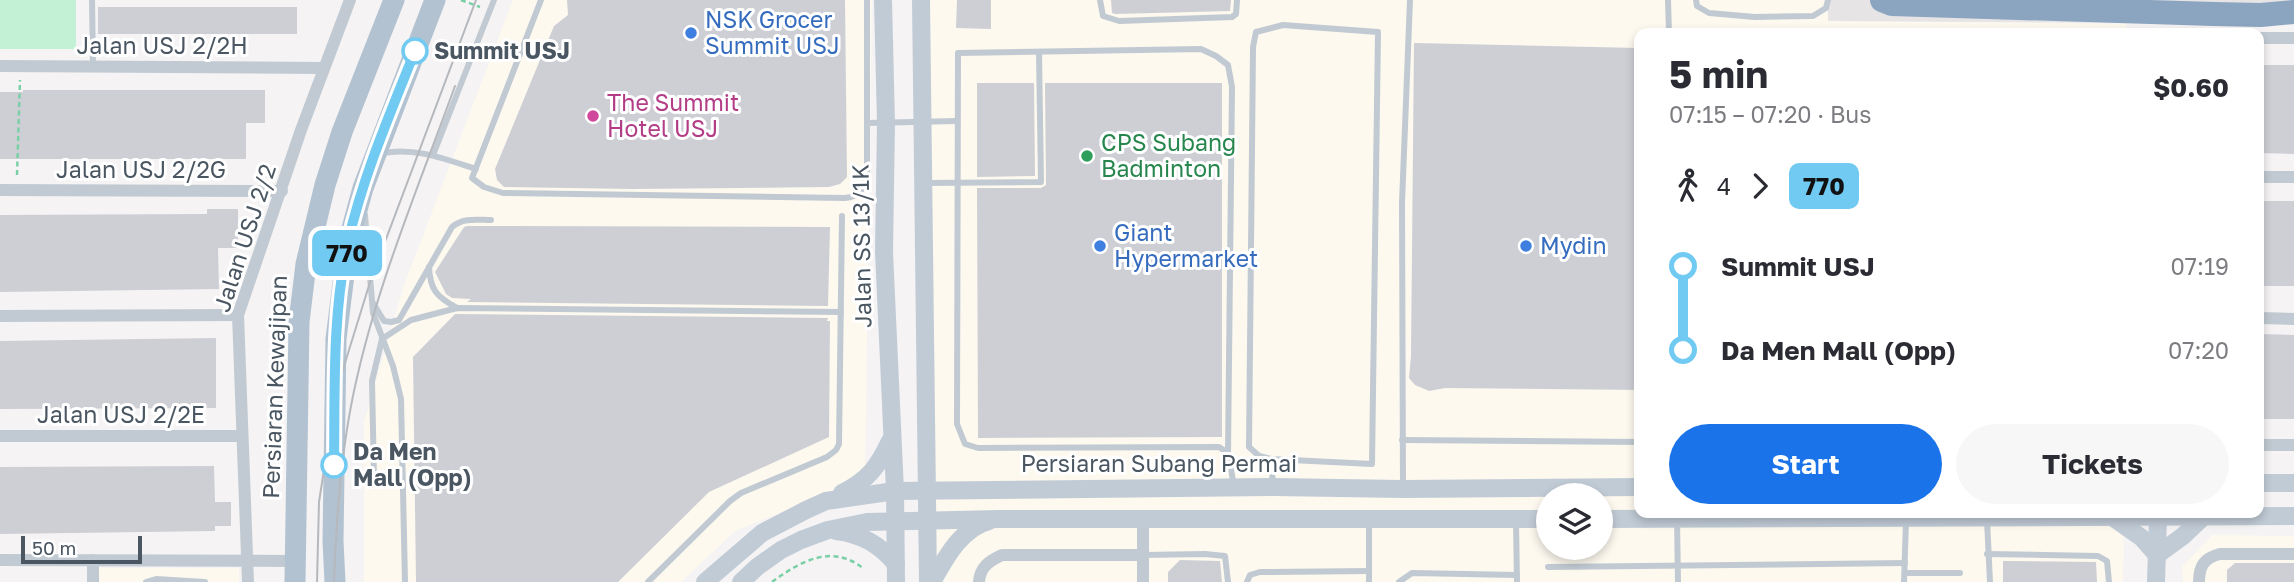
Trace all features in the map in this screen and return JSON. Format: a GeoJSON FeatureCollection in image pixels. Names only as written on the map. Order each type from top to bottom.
{"type":"FeatureCollection","features":[{"type":"Feature","properties":{"kind":"highway"},"geometry":{"type":"LineString","coordinates":[[1882,0],[1892,4],[2214,14],[2261,15],[2294,12]]}},
{"type":"Feature","properties":{"kind":"main road","name":"Persiaran Kewajipan"},"geometry":{"type":"LineString","coordinates":[[295,572],[299,322],[306,264],[325,185],[342,132],[394,0]]}},
{"type":"Feature","properties":{"kind":"main road"},"geometry":{"type":"LineString","coordinates":[[335,582],[333,541],[336,339],[348,243],[363,188],[435,0]]}},
{"type":"Feature","properties":{"kind":"main road","name":"Jalan SS 13/1K"},"geometry":{"type":"LineString","coordinates":[[883,0],[876,123],[895,491],[895,573]]}},
{"type":"Feature","properties":{"kind":"main road"},"geometry":{"type":"LineString","coordinates":[[921,0],[924,432],[930,582]]}},
{"type":"Feature","properties":{"kind":"main road"},"geometry":{"type":"LineString","coordinates":[[826,501],[856,486],[878,467],[891,438]]}},
{"type":"Feature","properties":{"kind":"main road"},"geometry":{"type":"LineString","coordinates":[[2264,483],[2294,482]]}},
{"type":"Feature","properties":{"kind":"main road","name":"Persiaran Subang Permai"},"geometry":{"type":"LineString","coordinates":[[705,582],[762,533],[826,501],[895,491],[1235,487],[1634,487]]}},
{"type":"Feature","properties":{"kind":"main road"},"geometry":{"type":"LineString","coordinates":[[2264,516],[2294,516]]}},
{"type":"Feature","properties":{"kind":"main road"},"geometry":{"type":"LineString","coordinates":[[741,582],[781,550],[828,530],[867,522],[1143,518],[1536,519]]}},
{"type":"Feature","properties":{"kind":"main road"},"geometry":{"type":"LineString","coordinates":[[1613,519],[1987,518]]}},
{"type":"Feature","properties":{"kind":"main road"},"geometry":{"type":"LineString","coordinates":[[2113,518],[2142,538],[2157,555]]}},
{"type":"Feature","properties":{"kind":"main road"},"geometry":{"type":"LineString","coordinates":[[2156,582],[2157,518]]}},
{"type":"Feature","properties":{"kind":"main road"},"geometry":{"type":"LineString","coordinates":[[2157,555],[2202,518]]}},
{"type":"Feature","properties":{"kind":"main road"},"geometry":{"type":"LineString","coordinates":[[930,582],[968,531],[984,522],[999,519]]}},
{"type":"Feature","properties":{"kind":"main road"},"geometry":{"type":"LineString","coordinates":[[828,530],[845,532],[874,542],[895,573]]}},
{"type":"Feature","properties":{"kind":"street","name":"Jalan USJ 2/2"},"geometry":{"type":"LineString","coordinates":[[247,582],[238,316],[323,68],[350,0]]}},
{"type":"Feature","properties":{"kind":"street"},"geometry":{"type":"LineString","coordinates":[[2264,38],[2294,38]]}},
{"type":"Feature","properties":{"kind":"street","name":"Jalan USJ 2/2H"},"geometry":{"type":"LineString","coordinates":[[0,66],[323,68]]}},
{"type":"Feature","properties":{"kind":"street"},"geometry":{"type":"LineString","coordinates":[[2264,177],[2294,177]]}},
{"type":"Feature","properties":{"kind":"street","name":"Jalan USJ 2/2G"},"geometry":{"type":"LineString","coordinates":[[0,190],[282,191]]}},
{"type":"Feature","properties":{"kind":"street"},"geometry":{"type":"LineString","coordinates":[[0,316],[238,316]]}},
{"type":"Feature","properties":{"kind":"street"},"geometry":{"type":"LineString","coordinates":[[2264,318],[2294,319]]}},
{"type":"Feature","properties":{"kind":"street","name":"Jalan USJ 2/2E"},"geometry":{"type":"LineString","coordinates":[[0,436],[241,436]]}},
{"type":"Feature","properties":{"kind":"street"},"geometry":{"type":"LineString","coordinates":[[2264,445],[2294,445]]}},
{"type":"Feature","properties":{"kind":"street"},"geometry":{"type":"LineString","coordinates":[[1143,518],[1143,582]]}},
{"type":"Feature","properties":{"kind":"street"},"geometry":{"type":"LineString","coordinates":[[2199,582],[2199,569],[2211,556],[2294,554]]}},
{"type":"Feature","properties":{"kind":"street"},"geometry":{"type":"LineString","coordinates":[[979,582],[985,565],[1002,555],[1143,555]]}},
{"type":"Feature","properties":{"kind":"street"},"geometry":{"type":"LineString","coordinates":[[0,560],[247,561],[295,572]]}},
{"type":"Feature","properties":{"kind":"street"},"geometry":{"type":"LineString","coordinates":[[93,560],[93,582]]}},
{"type":"Feature","properties":{"kind":"lane"},"geometry":{"type":"LineString","coordinates":[[92,0],[93,66]]}},
{"type":"Feature","properties":{"kind":"lane"},"geometry":{"type":"LineString","coordinates":[[433,155],[494,0]]}},
{"type":"Feature","properties":{"kind":"lane"},"geometry":{"type":"LineString","coordinates":[[541,0],[472,178],[484,187],[503,193],[853,198],[865,185],[876,123],[867,0]]}},
{"type":"Feature","properties":{"kind":"lane"},"geometry":{"type":"LineString","coordinates":[[1100,0],[1103,16],[1119,21],[1233,18],[1237,0]]}},
{"type":"Feature","properties":{"kind":"lane"},"geometry":{"type":"LineString","coordinates":[[1403,489],[1402,203],[1410,0]]}},
{"type":"Feature","properties":{"kind":"lane"},"geometry":{"type":"LineString","coordinates":[[1668,0],[1669,28]]}},
{"type":"Feature","properties":{"kind":"lane"},"geometry":{"type":"LineString","coordinates":[[1696,0],[1697,6],[1709,13],[1755,17],[1813,16],[1826,8],[1828,0]]}},
{"type":"Feature","properties":{"kind":"lane"},"geometry":{"type":"LineString","coordinates":[[1283,25],[1378,32],[1372,464],[1271,459],[1259,456],[1249,447],[1253,47],[1256,32],[1283,25]]}},
{"type":"Feature","properties":{"kind":"lane"},"geometry":{"type":"LineString","coordinates":[[1228,453],[1219,447],[978,448],[965,444],[957,424],[958,53],[1201,49],[1228,65],[1233,87],[1228,453],[1235,487]]}},
{"type":"Feature","properties":{"kind":"lane"},"geometry":{"type":"LineString","coordinates":[[923,183],[1041,182],[1040,52]]}},
{"type":"Feature","properties":{"kind":"lane"},"geometry":{"type":"LineString","coordinates":[[876,123],[957,121]]}},
{"type":"Feature","properties":{"kind":"lane"},"geometry":{"type":"LineString","coordinates":[[376,154],[401,150],[433,155],[476,169]]}},
{"type":"Feature","properties":{"kind":"lane"},"geometry":{"type":"LineString","coordinates":[[363,188],[373,313],[393,366],[401,399],[405,582]]}},
{"type":"Feature","properties":{"kind":"lane"},"geometry":{"type":"LineString","coordinates":[[648,582],[741,493],[827,457],[836,450],[841,435],[842,216]]}},
{"type":"Feature","properties":{"kind":"lane"},"geometry":{"type":"LineString","coordinates":[[371,298],[384,321],[399,320],[452,227],[458,222],[491,220]]}},
{"type":"Feature","properties":{"kind":"lane"},"geometry":{"type":"LineString","coordinates":[[429,267],[431,287],[436,294],[457,308]]}},
{"type":"Feature","properties":{"kind":"lane"},"geometry":{"type":"LineString","coordinates":[[374,479],[372,381],[382,339],[411,320],[457,308],[841,312]]}},
{"type":"Feature","properties":{"kind":"lane"},"geometry":{"type":"LineString","coordinates":[[1402,440],[1634,442]]}},
{"type":"Feature","properties":{"kind":"lane"},"geometry":{"type":"LineString","coordinates":[[1271,459],[1273,487]]}},
{"type":"Feature","properties":{"kind":"lane"},"geometry":{"type":"LineString","coordinates":[[1677,518],[1678,582]]}},
{"type":"Feature","properties":{"kind":"lane"},"geometry":{"type":"LineString","coordinates":[[1905,582],[1906,518]]}},
{"type":"Feature","properties":{"kind":"lane"},"geometry":{"type":"LineString","coordinates":[[1987,518],[1990,582]]}},
{"type":"Feature","properties":{"kind":"lane"},"geometry":{"type":"LineString","coordinates":[[1368,519],[1369,582]]}},
{"type":"Feature","properties":{"kind":"lane"},"geometry":{"type":"LineString","coordinates":[[1399,582],[1412,573],[1517,578],[1516,520]]}},
{"type":"Feature","properties":{"kind":"lane"},"geometry":{"type":"LineString","coordinates":[[1987,554],[2098,556],[2107,561],[2109,582]]}},
{"type":"Feature","properties":{"kind":"lane"},"geometry":{"type":"LineString","coordinates":[[1143,555],[1225,556],[1228,582]]}},
{"type":"Feature","properties":{"kind":"lane"},"geometry":{"type":"LineString","coordinates":[[1548,567],[1905,563]]}},
{"type":"Feature","properties":{"kind":"lane"},"geometry":{"type":"LineString","coordinates":[[1247,582],[1250,575],[1260,572],[1369,571]]}},
{"type":"Feature","properties":{"kind":"lane"},"geometry":{"type":"LineString","coordinates":[[1905,573],[1960,573]]}},
{"type":"Feature","properties":{"kind":"lane"},"geometry":{"type":"LineString","coordinates":[[145,582],[156,579],[205,582]]}},
{"type":"Feature","properties":{"kind":"path"},"geometry":{"type":"LineString","coordinates":[[461,0],[490,11]]}},
{"type":"Feature","properties":{"kind":"path"},"geometry":{"type":"LineString","coordinates":[[16,190],[20,66]]}},
{"type":"Feature","properties":{"kind":"path"},"geometry":{"type":"LineString","coordinates":[[772,582],[788,570],[830,554],[853,560],[864,569]]}},
{"type":"Feature","properties":{"kind":"shaded area"},"geometry":{"type":"Polygon","coordinates":[[[513,0],[872,0],[865,478],[735,531],[681,582],[364,582],[364,422],[403,288],[513,0]]]}},
{"type":"Feature","properties":{"kind":"shaded area"},"geometry":{"type":"Polygon","coordinates":[[[930,0],[1828,0],[1829,21],[2126,24],[2126,28],[1634,28],[1634,518],[2124,518],[2123,582],[931,582],[930,0]]]}},
{"type":"Feature","properties":{"kind":"shaded area"},"geometry":{"type":"Polygon","coordinates":[[[1828,0],[2294,0],[2294,24],[1828,21],[1828,0]]]}},
{"type":"Feature","properties":{"kind":"shaded area"},"geometry":{"type":"Polygon","coordinates":[[[2212,535],[2294,536],[2294,582],[2183,582],[2182,567],[2212,535]]]}},
{"type":"Feature","properties":{"kind":"shaded area"},"geometry":{"type":"Polygon","coordinates":[[[99,568],[239,568],[239,582],[99,582],[99,568]]]}},
{"type":"Feature","properties":{"kind":"green space"},"geometry":{"type":"Polygon","coordinates":[[[0,0],[76,0],[76,49],[0,49],[0,0]]]}},
{"type":"Feature","properties":{"kind":"building"},"geometry":{"type":"Polygon","coordinates":[[[567,0],[845,0],[847,177],[840,184],[829,187],[504,187],[497,180],[495,169],[554,26],[568,15],[567,0]]]}},
{"type":"Feature","properties":{"kind":"building"},"geometry":{"type":"Polygon","coordinates":[[[957,0],[991,0],[991,29],[956,28],[957,0]]]}},
{"type":"Feature","properties":{"kind":"building"},"geometry":{"type":"Polygon","coordinates":[[[1111,0],[1231,0],[1230,11],[1115,14],[1112,13],[1111,0]]]}},
{"type":"Feature","properties":{"kind":"building"},"geometry":{"type":"Polygon","coordinates":[[[98,7],[297,7],[297,34],[98,34],[98,7]]]}},
{"type":"Feature","properties":{"kind":"building","name":"Mydin"},"geometry":{"type":"Polygon","coordinates":[[[1414,43],[1634,48],[1634,390],[1445,388],[1429,391],[1415,385],[1409,378],[1414,43]]]}},
{"type":"Feature","properties":{"kind":"building"},"geometry":{"type":"Polygon","coordinates":[[[2264,65],[2294,65],[2294,154],[2264,153],[2264,65]]]}},
{"type":"Feature","properties":{"kind":"building"},"geometry":{"type":"Polygon","coordinates":[[[977,83],[1034,83],[1035,176],[977,177],[977,83]]]}},
{"type":"Feature","properties":{"kind":"building","name":"Giant Hypermarket"},"geometry":{"type":"Polygon","coordinates":[[[1045,83],[1222,83],[1222,437],[978,438],[977,188],[1041,188],[1046,185],[1045,83]]]}},
{"type":"Feature","properties":{"kind":"building"},"geometry":{"type":"Polygon","coordinates":[[[265,90],[265,123],[246,123],[246,159],[0,159],[0,92],[265,90]]]}},
{"type":"Feature","properties":{"kind":"building"},"geometry":{"type":"Polygon","coordinates":[[[2264,201],[2294,201],[2294,286],[2264,286],[2264,201]]]}},
{"type":"Feature","properties":{"kind":"building"},"geometry":{"type":"Polygon","coordinates":[[[207,209],[238,209],[238,248],[218,248],[219,289],[0,292],[0,215],[207,214],[207,209]]]}},
{"type":"Feature","properties":{"kind":"building"},"geometry":{"type":"Polygon","coordinates":[[[467,226],[830,227],[828,306],[467,302],[471,299],[452,298],[446,294],[435,272],[467,226]]]}},
{"type":"Feature","properties":{"kind":"building"},"geometry":{"type":"Polygon","coordinates":[[[455,314],[828,318],[829,437],[709,492],[618,582],[416,582],[413,357],[455,314]]]}},
{"type":"Feature","properties":{"kind":"building"},"geometry":{"type":"Polygon","coordinates":[[[2264,334],[2294,335],[2294,419],[2264,419],[2264,334]]]}},
{"type":"Feature","properties":{"kind":"building"},"geometry":{"type":"Polygon","coordinates":[[[216,338],[216,408],[0,409],[0,341],[216,338]]]}},
{"type":"Feature","properties":{"kind":"building"},"geometry":{"type":"Polygon","coordinates":[[[214,466],[215,502],[231,502],[231,526],[215,526],[215,531],[0,534],[0,467],[214,466]]]}},
{"type":"Feature","properties":{"kind":"building"},"geometry":{"type":"Polygon","coordinates":[[[1180,560],[1220,561],[1222,582],[1168,582],[1168,572],[1180,560]]]}},
{"type":"Feature","properties":{"kind":"building"},"geometry":{"type":"Polygon","coordinates":[[[2003,561],[2096,562],[2097,582],[2003,582],[2003,561]]]}},
{"type":"Feature","properties":{"kind":"building"},"geometry":{"type":"Polygon","coordinates":[[[2235,563],[2294,563],[2294,582],[2227,582],[2227,570],[2235,563]]]}},
{"type":"Feature","properties":{"kind":"tram line"},"geometry":{"type":"LineString","coordinates":[[317,582],[319,502],[336,392],[371,279],[476,0]]}},
{"type":"Feature","properties":{"kind":"tram line"},"geometry":{"type":"LineString","coordinates":[[334,582],[341,472],[360,365],[383,284],[455,86]]}},
{"type":"Feature","properties":{"kind":"bus line","name":"770"},"geometry":{"type":"LineString","coordinates":[[334,465],[336,339],[348,243],[363,188],[415,51]]}},
{"type":"Feature","properties":{"kind":"place","name":"NSK Grocer Summit USJ"},"geometry":{"type":"Point","coordinates":[691,33]}},
{"type":"Feature","properties":{"kind":"place","name":"Summit USJ"},"geometry":{"type":"Point","coordinates":[415,51]}},
{"type":"Feature","properties":{"kind":"place","name":"The Summit Hotel USJ"},"geometry":{"type":"Point","coordinates":[593,116]}},
{"type":"Feature","properties":{"kind":"place","name":"CPS Subang Badminton"},"geometry":{"type":"Point","coordinates":[1087,156]}},
{"type":"Feature","properties":{"kind":"place","name":"Giant Hypermarket"},"geometry":{"type":"Point","coordinates":[1100,246]}},
{"type":"Feature","properties":{"kind":"place","name":"Mydin"},"geometry":{"type":"Point","coordinates":[1526,246]}},
{"type":"Feature","properties":{"kind":"place","name":"Da Men Mall (Opp)"},"geometry":{"type":"Point","coordinates":[334,465]}}]}
